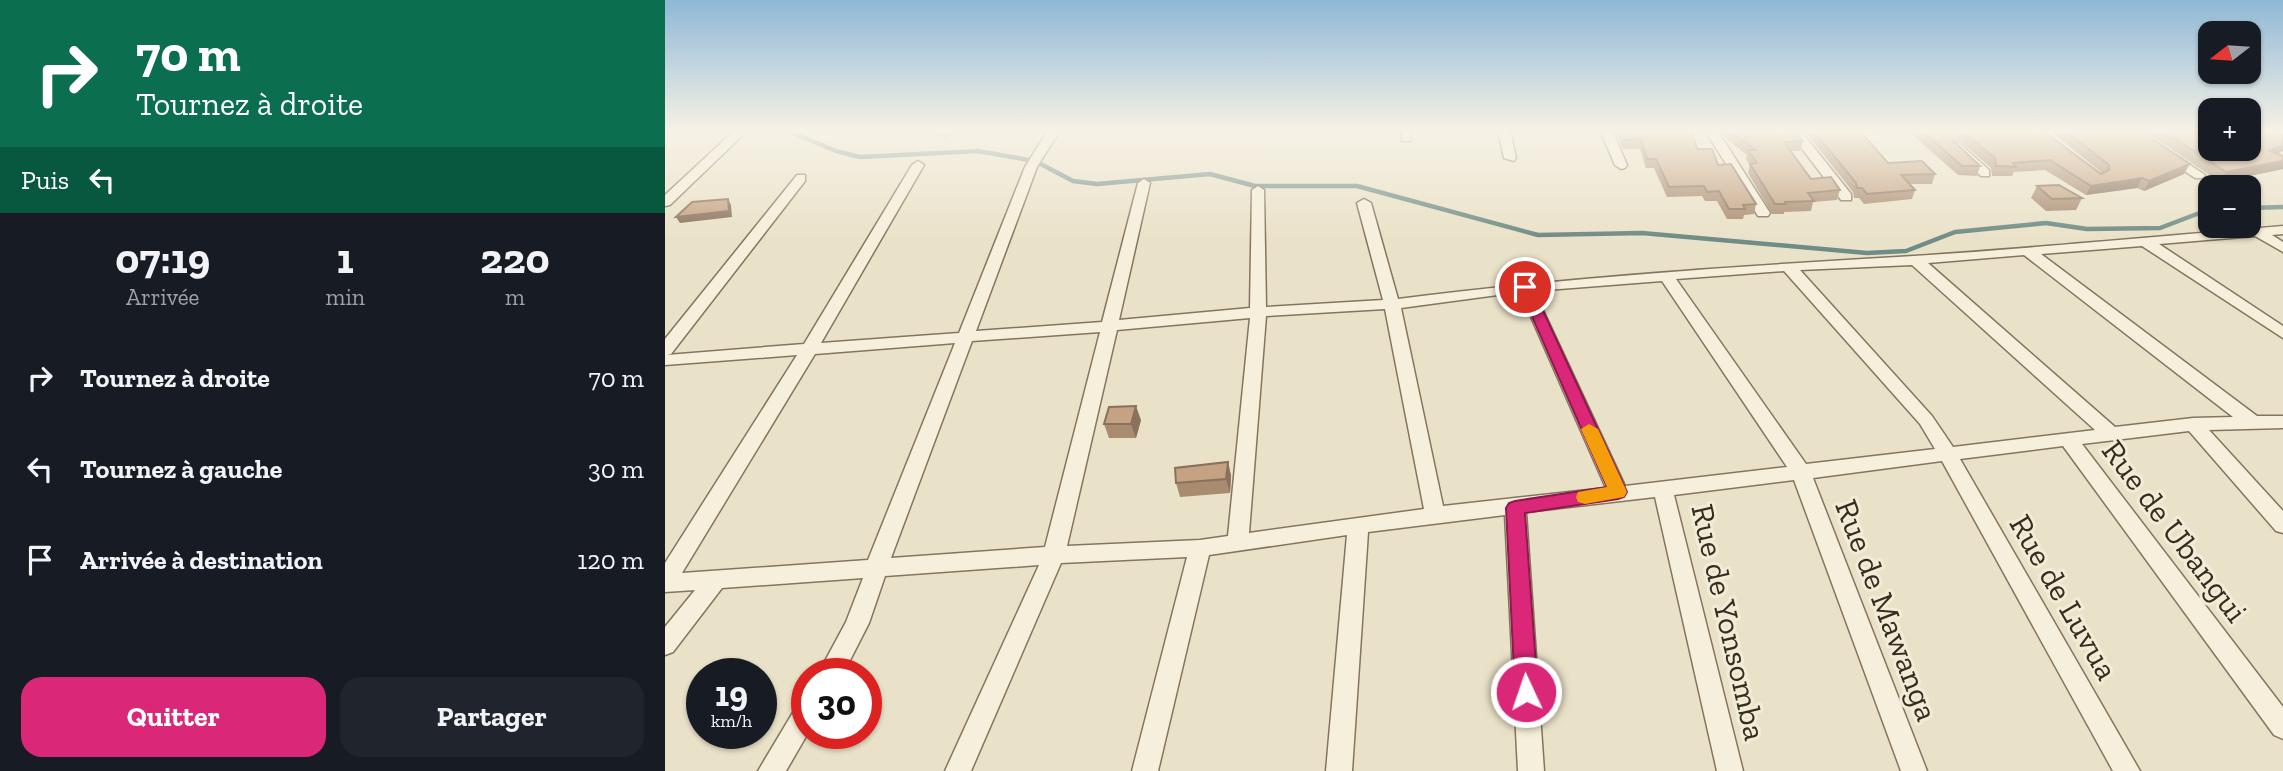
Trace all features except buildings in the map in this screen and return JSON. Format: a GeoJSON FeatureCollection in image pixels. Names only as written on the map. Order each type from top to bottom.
{"type":"FeatureCollection","features":[{"type":"Feature","properties":{"kind":"street"},"geometry":{"type":"LineString","coordinates":[[665,202],[703,166]]}},
{"type":"Feature","properties":{"kind":"street"},"geometry":{"type":"LineString","coordinates":[[665,583],[808,351],[917,166]]}},
{"type":"Feature","properties":{"kind":"street"},"geometry":{"type":"LineString","coordinates":[[840,658],[857,629],[869,599],[876,568],[1032,166]]}},
{"type":"Feature","properties":{"kind":"street"},"geometry":{"type":"LineString","coordinates":[[1733,166],[1763,214]]}},
{"type":"Feature","properties":{"kind":"street"},"geometry":{"type":"LineString","coordinates":[[1822,166],[1846,197]]}},
{"type":"Feature","properties":{"kind":"street"},"geometry":{"type":"LineString","coordinates":[[1977,166],[1985,173]]}},
{"type":"Feature","properties":{"kind":"street"},"geometry":{"type":"LineString","coordinates":[[2185,166],[2199,175]]}},
{"type":"Feature","properties":{"kind":"street"},"geometry":{"type":"LineString","coordinates":[[665,350],[801,178]]}},
{"type":"Feature","properties":{"kind":"street"},"geometry":{"type":"LineString","coordinates":[[958,771],[1054,555],[1144,183]]}},
{"type":"Feature","properties":{"kind":"street"},"geometry":{"type":"LineString","coordinates":[[1238,543],[1258,312],[1258,190]]}},
{"type":"Feature","properties":{"kind":"street"},"geometry":{"type":"LineString","coordinates":[[1364,203],[1392,304],[1436,515]]}},
{"type":"Feature","properties":{"kind":"street"},"geometry":{"type":"LineString","coordinates":[[2261,232],[2283,230]]}},
{"type":"Feature","properties":{"kind":"street"},"geometry":{"type":"LineString","coordinates":[[2261,234],[2283,248]]}},
{"type":"Feature","properties":{"kind":"street"},"geometry":{"type":"LineString","coordinates":[[665,360],[1109,327],[1258,312],[1392,304],[1525,287],[1788,266],[1916,260],[2198,237]]}},
{"type":"Feature","properties":{"kind":"street"},"geometry":{"type":"LineString","coordinates":[[2144,241],[2283,333]]}},
{"type":"Feature","properties":{"kind":"street"},"geometry":{"type":"LineString","coordinates":[[2026,250],[2252,422]]}},
{"type":"Feature","properties":{"kind":"street"},"geometry":{"type":"LineString","coordinates":[[1916,260],[2110,433]]}},
{"type":"Feature","properties":{"kind":"street","name":"Rue de Luvua"},"geometry":{"type":"LineString","coordinates":[[1788,266],[1926,420],[2127,771]]}},
{"type":"Feature","properties":{"kind":"street","name":"Rue de Mawanga"},"geometry":{"type":"LineString","coordinates":[[1667,277],[1801,472],[1915,771]]}},
{"type":"Feature","properties":{"kind":"street"},"geometry":{"type":"LineString","coordinates":[[1525,287],[1618,492]]}},
{"type":"Feature","properties":{"kind":"street"},"geometry":{"type":"LineString","coordinates":[[665,583],[1054,555],[1200,548],[1436,515],[1515,508],[1618,492],[1663,489],[2110,433],[2193,424],[2283,422]]}},
{"type":"Feature","properties":{"kind":"street"},"geometry":{"type":"LineString","coordinates":[[2193,424],[2283,525]]}},
{"type":"Feature","properties":{"kind":"street","name":"Rue de Ubangui"},"geometry":{"type":"LineString","coordinates":[[2068,439],[2283,727]]}},
{"type":"Feature","properties":{"kind":"street","name":"Rue de Yonsomba"},"geometry":{"type":"LineString","coordinates":[[1663,489],[1730,771]]}},
{"type":"Feature","properties":{"kind":"street"},"geometry":{"type":"LineString","coordinates":[[1515,508],[1531,771]]}},
{"type":"Feature","properties":{"kind":"street"},"geometry":{"type":"LineString","coordinates":[[1339,771],[1358,527]]}},
{"type":"Feature","properties":{"kind":"street"},"geometry":{"type":"LineString","coordinates":[[1145,771],[1200,548]]}},
{"type":"Feature","properties":{"kind":"street"},"geometry":{"type":"LineString","coordinates":[[665,645],[716,579]]}},
{"type":"Feature","properties":{"kind":"street"},"geometry":{"type":"LineString","coordinates":[[771,771],[791,738]]}},
{"type":"Feature","properties":{"kind":"waterway"},"geometry":{"type":"LineString","coordinates":[[1044,166],[1073,181],[1097,184],[1210,174],[1255,186],[1357,186],[1538,235],[1642,233],[1867,253],[1906,251],[1955,232],[2046,223],[2087,229],[2160,228],[2198,214]]}},
{"type":"Feature","properties":{"kind":"waterway"},"geometry":{"type":"LineString","coordinates":[[2261,208],[2283,207]]}},
{"type":"Feature","properties":{"kind":"slow traffic"},"geometry":{"type":"LineString","coordinates":[[1585,497],[1618,492],[1589,429]]}},
{"type":"Feature","properties":{"kind":"route"},"geometry":{"type":"LineString","coordinates":[[1525,287],[1618,492],[1515,508],[1526,692]]}}]}
